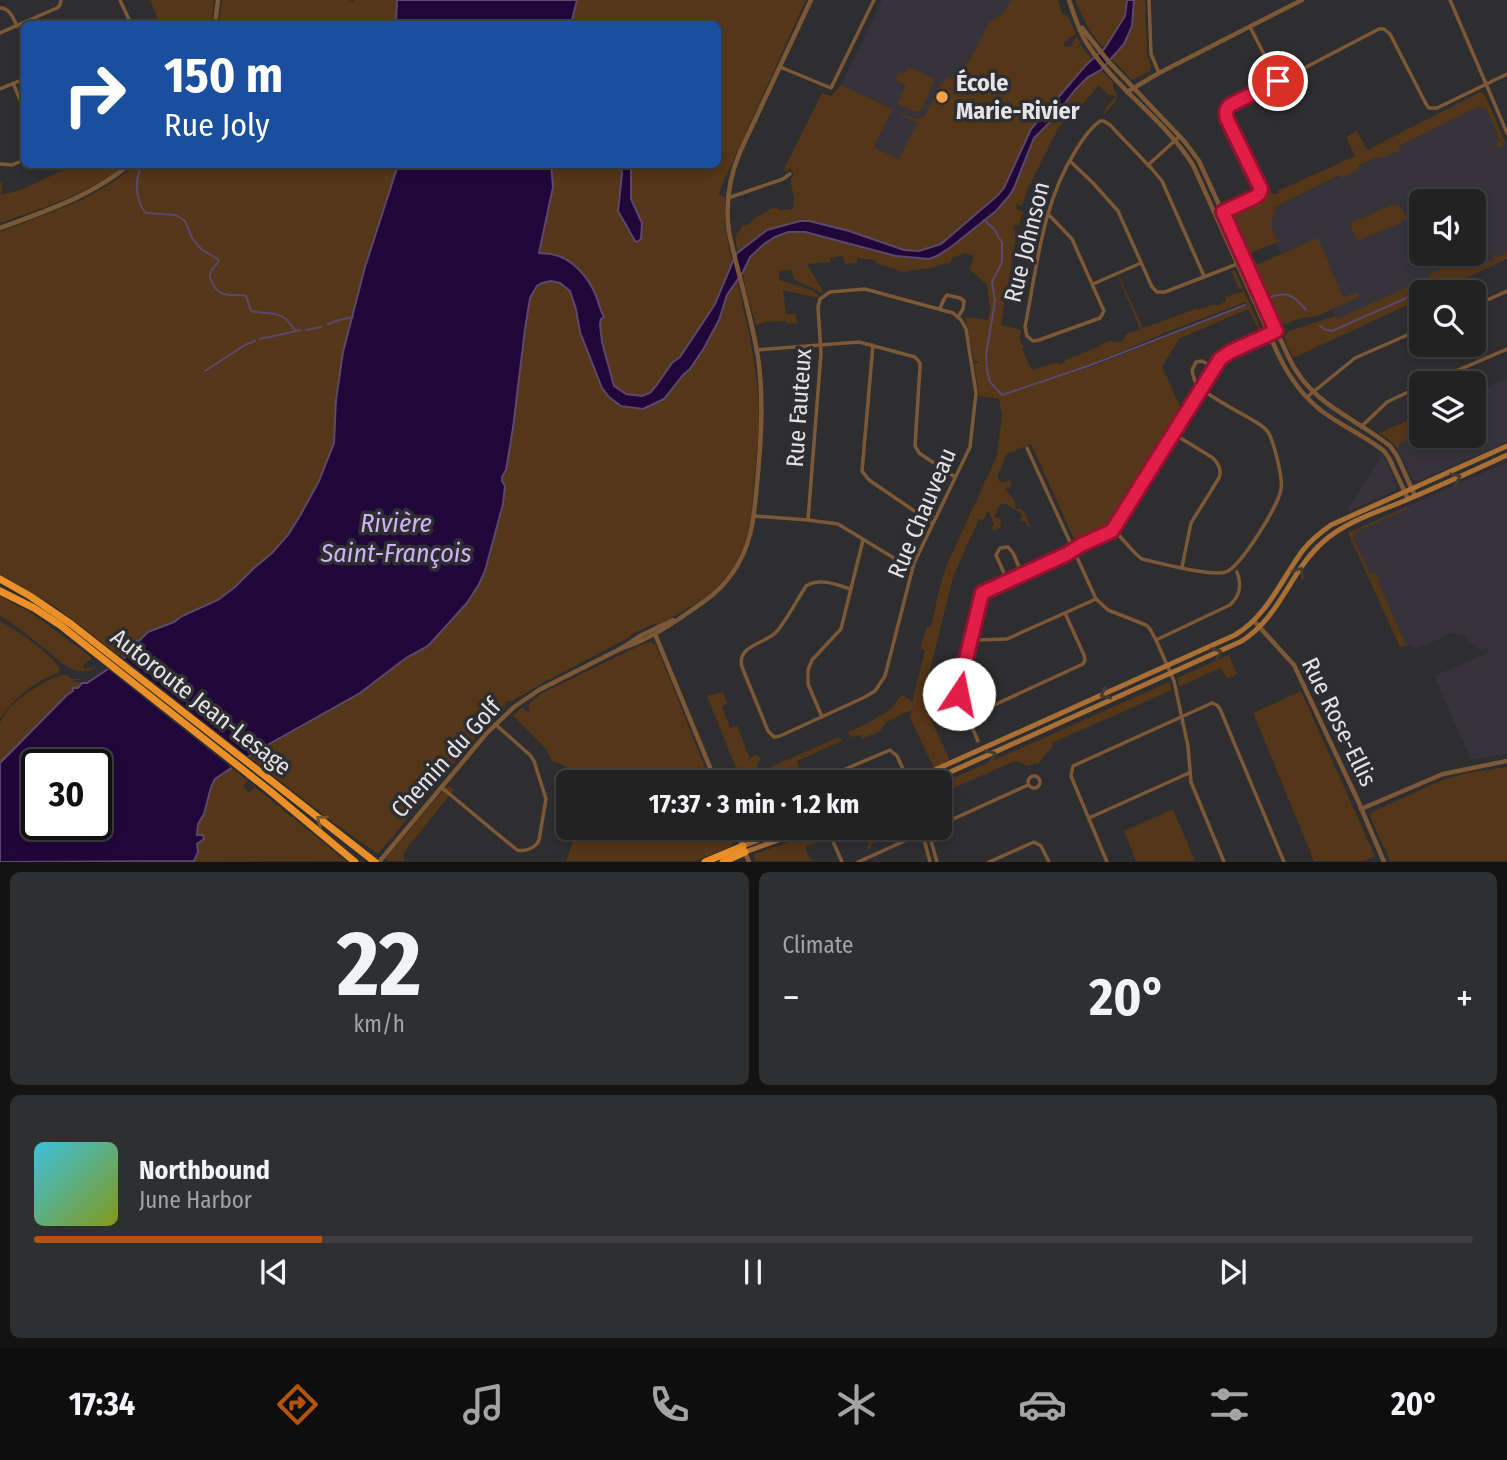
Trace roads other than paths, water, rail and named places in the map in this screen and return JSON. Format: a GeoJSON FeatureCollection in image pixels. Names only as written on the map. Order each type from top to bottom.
{"type":"FeatureCollection","features":[{"type":"Feature","properties":{"kind":"highway","name":"Autoroute Jean-Lesage"},"geometry":{"type":"LineString","coordinates":[[0,579],[56,613],[258,777],[355,862]]}},
{"type":"Feature","properties":{"kind":"highway","name":"Autoroute Jean-Lesage"},"geometry":{"type":"LineString","coordinates":[[0,591],[40,612],[107,657]]}},
{"type":"Feature","properties":{"kind":"highway","name":"Autoroute Jean-Lesage"},"geometry":{"type":"LineString","coordinates":[[258,777],[377,862]]}},
{"type":"Feature","properties":{"kind":"highway"},"geometry":{"type":"LineString","coordinates":[[705,862],[744,849]]}},
{"type":"Feature","properties":{"kind":"highway"},"geometry":{"type":"LineString","coordinates":[[723,862],[744,849]]}},
{"type":"Feature","properties":{"kind":"main road"},"geometry":{"type":"LineString","coordinates":[[936,770],[1228,638],[1254,621],[1303,551],[1320,533],[1340,520],[1507,446]]}},
{"type":"Feature","properties":{"kind":"main road"},"geometry":{"type":"LineString","coordinates":[[952,771],[1248,637],[1273,612],[1306,561],[1322,542],[1343,528],[1507,455]]}},
{"type":"Feature","properties":{"kind":"main road"},"geometry":{"type":"LineString","coordinates":[[744,849],[763,840]]}},
{"type":"Feature","properties":{"kind":"main road"},"geometry":{"type":"LineString","coordinates":[[744,849],[773,840]]}},
{"type":"Feature","properties":{"kind":"street"},"geometry":{"type":"LineString","coordinates":[[28,21],[57,8],[61,0]]}},
{"type":"Feature","properties":{"kind":"street"},"geometry":{"type":"LineString","coordinates":[[120,0],[130,21]]}},
{"type":"Feature","properties":{"kind":"street"},"geometry":{"type":"LineString","coordinates":[[215,21],[218,0]]}},
{"type":"Feature","properties":{"kind":"street"},"geometry":{"type":"LineString","coordinates":[[811,0],[736,161],[729,186],[727,215],[731,243],[760,376],[762,415],[754,516],[838,524],[912,569]]}},
{"type":"Feature","properties":{"kind":"street"},"geometry":{"type":"LineString","coordinates":[[780,67],[830,89],[874,0]]}},
{"type":"Feature","properties":{"kind":"street"},"geometry":{"type":"LineString","coordinates":[[1069,0],[1083,37],[1127,92],[1175,141],[1193,165],[1286,370],[1307,397],[1328,416],[1384,451],[1390,458],[1408,499]]}},
{"type":"Feature","properties":{"kind":"street"},"geometry":{"type":"LineString","coordinates":[[1149,0],[1151,54],[1159,73]]}},
{"type":"Feature","properties":{"kind":"street"},"geometry":{"type":"LineString","coordinates":[[1127,92],[1302,0]]}},
{"type":"Feature","properties":{"kind":"street"},"geometry":{"type":"LineString","coordinates":[[1450,0],[1507,133]]}},
{"type":"Feature","properties":{"kind":"street"},"geometry":{"type":"LineString","coordinates":[[0,8],[9,10],[17,26]]}},
{"type":"Feature","properties":{"kind":"street"},"geometry":{"type":"LineString","coordinates":[[0,33],[21,24]]}},
{"type":"Feature","properties":{"kind":"street"},"geometry":{"type":"LineString","coordinates":[[1250,27],[1278,81]]}},
{"type":"Feature","properties":{"kind":"street"},"geometry":{"type":"LineString","coordinates":[[1217,215],[1255,197],[1261,189],[1225,115],[1230,105],[1379,29],[1390,34],[1429,108],[1437,108],[1507,74]]}},
{"type":"Feature","properties":{"kind":"street"},"geometry":{"type":"LineString","coordinates":[[1106,64],[1180,136],[1199,161],[1292,365],[1313,392],[1331,407],[1393,449],[1415,496]]}},
{"type":"Feature","properties":{"kind":"street"},"geometry":{"type":"LineString","coordinates":[[0,89],[21,80]]}},
{"type":"Feature","properties":{"kind":"street"},"geometry":{"type":"LineString","coordinates":[[13,83],[21,102]]}},
{"type":"Feature","properties":{"kind":"street","name":"Rue Johnson"},"geometry":{"type":"LineString","coordinates":[[1093,284],[1104,309],[1102,316],[1039,340],[1033,341],[1027,337],[1025,327],[1048,214],[1069,161],[1082,141],[1095,125],[1102,121],[1108,123],[1148,165]]}},
{"type":"Feature","properties":{"kind":"street"},"geometry":{"type":"LineString","coordinates":[[1180,136],[1148,165],[1164,185],[1204,276]]}},
{"type":"Feature","properties":{"kind":"street"},"geometry":{"type":"LineString","coordinates":[[0,164],[9,165],[21,161]]}},
{"type":"Feature","properties":{"kind":"street"},"geometry":{"type":"LineString","coordinates":[[1069,161],[1116,208],[1154,291],[1166,292],[1245,261]]}},
{"type":"Feature","properties":{"kind":"street"},"geometry":{"type":"LineString","coordinates":[[0,228],[88,192],[125,168]]}},
{"type":"Feature","properties":{"kind":"street"},"geometry":{"type":"LineString","coordinates":[[728,198],[790,174]]}},
{"type":"Feature","properties":{"kind":"street"},"geometry":{"type":"LineString","coordinates":[[1048,214],[1072,239],[1093,284],[1141,263]]}},
{"type":"Feature","properties":{"kind":"street","name":"Rue Chauveau"},"geometry":{"type":"LineString","coordinates":[[820,299],[830,292],[863,289],[950,312],[958,317],[966,330],[976,393],[970,447],[912,569],[887,671],[880,685],[871,694],[778,737],[772,736],[742,667],[742,655],[747,649],[776,633],[811,582],[819,581],[851,589]]}},
{"type":"Feature","properties":{"kind":"street"},"geometry":{"type":"LineString","coordinates":[[1486,301],[1507,291]]}},
{"type":"Feature","properties":{"kind":"street","name":"Rue Chauveau"},"geometry":{"type":"LineString","coordinates":[[940,308],[946,296],[962,299],[963,309],[958,317]]}},
{"type":"Feature","properties":{"kind":"street","name":"Rue Fauteux"},"geometry":{"type":"LineString","coordinates":[[808,520],[822,344],[818,307],[820,299]]}},
{"type":"Feature","properties":{"kind":"street"},"geometry":{"type":"LineString","coordinates":[[978,741],[959,692],[982,593],[1113,530],[1226,354],[1276,331]]}},
{"type":"Feature","properties":{"kind":"street"},"geometry":{"type":"LineString","coordinates":[[1307,397],[1355,358],[1409,334]]}},
{"type":"Feature","properties":{"kind":"street"},"geometry":{"type":"LineString","coordinates":[[756,350],[859,341],[910,355],[918,361],[920,370],[915,446],[919,453],[955,477]]}},
{"type":"Feature","properties":{"kind":"street"},"geometry":{"type":"LineString","coordinates":[[873,345],[862,471],[869,480],[932,524]]}},
{"type":"Feature","properties":{"kind":"street"},"geometry":{"type":"LineString","coordinates":[[1456,371],[1507,349]]}},
{"type":"Feature","properties":{"kind":"street"},"geometry":{"type":"LineString","coordinates":[[1113,530],[1142,559],[1214,574],[1235,566],[1245,554],[1277,502],[1282,479],[1266,430],[1198,386],[1192,370],[1193,365],[1202,361],[1215,368]]}},
{"type":"Feature","properties":{"kind":"street"},"geometry":{"type":"LineString","coordinates":[[1361,427],[1387,402],[1409,392]]}},
{"type":"Feature","properties":{"kind":"street"},"geometry":{"type":"LineString","coordinates":[[1174,434],[1213,458],[1221,472],[1191,523],[1182,567]]}},
{"type":"Feature","properties":{"kind":"street"},"geometry":{"type":"LineString","coordinates":[[1027,448],[1096,599],[1108,610],[1146,625],[1156,640],[1171,674],[1188,746],[1191,783],[1224,862]]}},
{"type":"Feature","properties":{"kind":"street","name":"Chemin du Golf"},"geometry":{"type":"LineString","coordinates":[[377,862],[495,724],[514,707],[632,640],[654,632],[681,617],[713,596],[731,576],[746,550],[754,516]]}},
{"type":"Feature","properties":{"kind":"street"},"geometry":{"type":"LineString","coordinates":[[822,717],[808,684],[808,672],[814,658],[840,632],[863,540]]}},
{"type":"Feature","properties":{"kind":"street"},"geometry":{"type":"LineString","coordinates":[[1007,581],[996,555],[1000,548],[1007,547],[1012,551],[1022,574]]}},
{"type":"Feature","properties":{"kind":"street"},"geometry":{"type":"LineString","coordinates":[[1156,640],[1230,605],[1240,590],[1237,572]]}},
{"type":"Feature","properties":{"kind":"street"},"geometry":{"type":"LineString","coordinates":[[971,638],[1007,639],[1096,599]]}},
{"type":"Feature","properties":{"kind":"street"},"geometry":{"type":"LineString","coordinates":[[968,718],[1084,663],[1085,657],[1065,613]]}},
{"type":"Feature","properties":{"kind":"street","name":"Rue Rose-Ellis"},"geometry":{"type":"LineString","coordinates":[[1254,621],[1294,665],[1384,862]]}},
{"type":"Feature","properties":{"kind":"street"},"geometry":{"type":"LineString","coordinates":[[654,632],[711,770]]}},
{"type":"Feature","properties":{"kind":"street"},"geometry":{"type":"LineString","coordinates":[[1107,862],[1071,775],[1071,768],[1208,704],[1216,704],[1284,862]]}},
{"type":"Feature","properties":{"kind":"street"},"geometry":{"type":"LineString","coordinates":[[441,787],[517,850],[522,851],[537,844],[546,799],[534,761],[495,724]]}},
{"type":"Feature","properties":{"kind":"street"},"geometry":{"type":"LineString","coordinates":[[843,770],[890,750],[897,756],[903,770]]}},
{"type":"Feature","properties":{"kind":"street"},"geometry":{"type":"LineString","coordinates":[[1361,809],[1443,774],[1507,761]]}},
{"type":"Feature","properties":{"kind":"street"},"geometry":{"type":"LineString","coordinates":[[1089,818],[1189,773]]}},
{"type":"Feature","properties":{"kind":"street"},"geometry":{"type":"LineString","coordinates":[[952,820],[1028,785]]}},
{"type":"Feature","properties":{"kind":"street"},"geometry":{"type":"LineString","coordinates":[[741,840],[749,862]]}},
{"type":"Feature","properties":{"kind":"street"},"geometry":{"type":"LineString","coordinates":[[832,840],[842,862]]}},
{"type":"Feature","properties":{"kind":"street"},"geometry":{"type":"LineString","coordinates":[[858,862],[901,840]]}},
{"type":"Feature","properties":{"kind":"street"},"geometry":{"type":"LineString","coordinates":[[926,840],[937,862]]}},
{"type":"Feature","properties":{"kind":"street"},"geometry":{"type":"LineString","coordinates":[[928,840],[930,862]]}},
{"type":"Feature","properties":{"kind":"street"},"geometry":{"type":"LineString","coordinates":[[990,861],[1031,843],[1038,843],[1049,862]]}},
{"type":"Feature","properties":{"kind":"water"},"geometry":{"type":"Polygon","coordinates":[[[397,0],[577,0],[572,21],[396,21],[397,0]]]}},
{"type":"Feature","properties":{"kind":"water","name":"Rivière Saint-François"},"geometry":{"type":"Polygon","coordinates":[[[1127,0],[1134,0],[1132,26],[1124,44],[1101,70],[1088,77],[1076,89],[1034,138],[1014,188],[996,211],[951,247],[929,259],[896,256],[805,232],[788,232],[775,237],[750,257],[727,295],[719,320],[704,348],[690,369],[664,399],[643,409],[621,406],[602,388],[580,332],[570,291],[560,283],[551,281],[537,286],[530,298],[525,329],[513,428],[506,470],[502,477],[505,486],[503,504],[485,571],[467,603],[428,646],[406,658],[360,693],[255,752],[215,779],[198,824],[197,835],[203,835],[204,839],[197,844],[198,852],[194,861],[0,862],[0,763],[73,688],[87,683],[132,653],[135,641],[139,641],[148,632],[218,600],[235,587],[272,553],[301,514],[319,481],[334,443],[336,400],[343,352],[365,267],[397,168],[551,168],[553,187],[539,253],[565,259],[589,282],[604,317],[600,324],[602,342],[614,386],[626,394],[642,396],[650,393],[656,386],[702,324],[715,304],[736,254],[767,230],[809,221],[849,231],[904,250],[919,251],[941,244],[1004,188],[1031,129],[1086,65],[1105,48],[1125,16],[1127,0]]]}},
{"type":"Feature","properties":{"kind":"water"},"geometry":{"type":"Polygon","coordinates":[[[621,168],[631,168],[631,199],[642,223],[641,239],[637,242],[618,211],[621,168]]]}},
{"type":"Feature","properties":{"kind":"waterway"},"geometry":{"type":"LineString","coordinates":[[140,171],[137,187],[143,209],[146,213],[176,215],[185,221],[192,238],[201,249],[219,260],[210,276],[217,290],[224,294],[246,296],[251,311],[279,315],[296,331]]}},
{"type":"Feature","properties":{"kind":"waterway"},"geometry":{"type":"LineString","coordinates":[[984,220],[994,229],[1002,243],[1002,262],[992,282],[995,301],[986,355],[990,382],[1002,395],[1091,365],[1245,305]]}},
{"type":"Feature","properties":{"kind":"waterway"},"geometry":{"type":"LineString","coordinates":[[1271,297],[1291,296],[1306,310]]}},
{"type":"Feature","properties":{"kind":"waterway"},"geometry":{"type":"LineString","coordinates":[[1320,326],[1332,331],[1409,297]]}},
{"type":"Feature","properties":{"kind":"waterway"},"geometry":{"type":"LineString","coordinates":[[328,324],[353,317]]}},
{"type":"Feature","properties":{"kind":"waterway"},"geometry":{"type":"LineString","coordinates":[[306,330],[321,327]]}},
{"type":"Feature","properties":{"kind":"waterway"},"geometry":{"type":"LineString","coordinates":[[260,339],[301,330]]}},
{"type":"Feature","properties":{"kind":"waterway"},"geometry":{"type":"LineString","coordinates":[[205,371],[255,341]]}},
{"type":"Feature","properties":{"kind":"place","name":"École Marie-Rivier"},"geometry":{"type":"Point","coordinates":[942,97]}}]}
